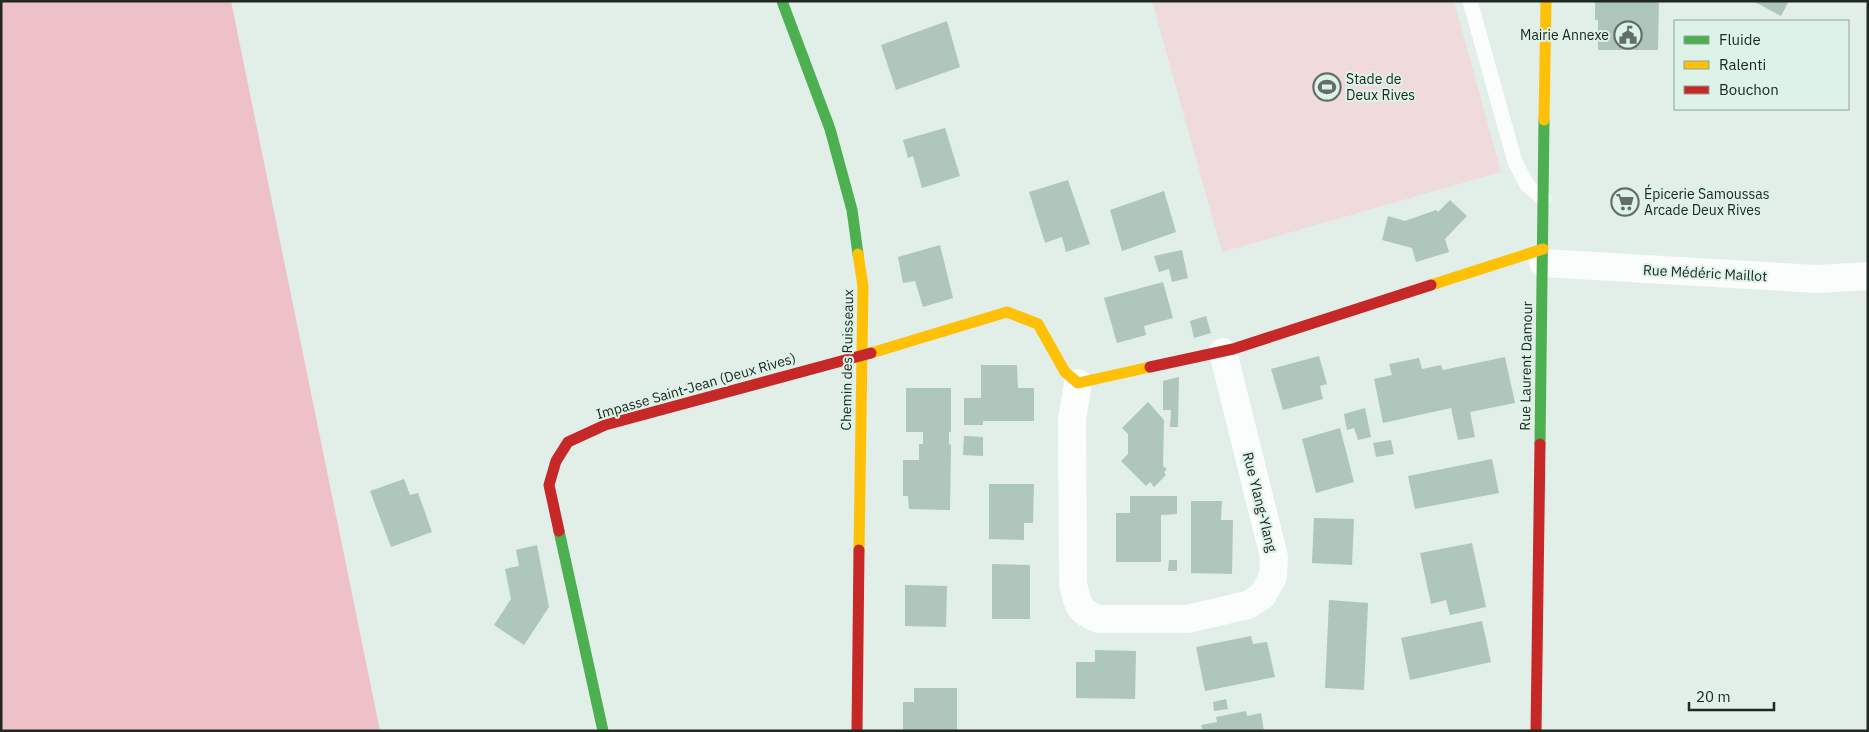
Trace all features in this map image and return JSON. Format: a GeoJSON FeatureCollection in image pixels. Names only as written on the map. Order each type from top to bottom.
{"type":"FeatureCollection","features":[{"type":"Feature","properties":{"kind":"street","name":"Chemin des Ruisseaux"},"geometry":{"type":"LineString","coordinates":[[782,1],[830,129],[852,210],[863,286],[857,731]]}},
{"type":"Feature","properties":{"kind":"street","name":"Rue Laurent Damour"},"geometry":{"type":"LineString","coordinates":[[1536,731],[1546,1]]}},
{"type":"Feature","properties":{"kind":"street"},"geometry":{"type":"LineString","coordinates":[[862,356],[1007,312],[1038,324],[1065,372],[1078,383],[1224,352],[1543,256]]}},
{"type":"Feature","properties":{"kind":"street","name":"Rue Médéric Maillot"},"geometry":{"type":"LineString","coordinates":[[1543,256],[1817,279],[1868,276]]}},
{"type":"Feature","properties":{"kind":"street","name":"Rue Ylang-Ylang"},"geometry":{"type":"LineString","coordinates":[[1078,383],[1072,419],[1073,583],[1077,605],[1090,616],[1099,620],[1187,618],[1248,605],[1262,596],[1273,577],[1274,557],[1224,352]]}},
{"type":"Feature","properties":{"kind":"street","name":"Impasse Saint-Jean (Deux Rives)"},"geometry":{"type":"LineString","coordinates":[[603,731],[549,485],[556,461],[568,442],[605,425],[862,356]]}},
{"type":"Feature","properties":{"kind":"lane"},"geometry":{"type":"LineString","coordinates":[[1470,1],[1515,162],[1527,185],[1544,199]]}},
{"type":"Feature","properties":{"kind":"shaded area"},"geometry":{"type":"Polygon","coordinates":[[[1,1],[231,1],[380,731],[1,731],[1,1]]]}},
{"type":"Feature","properties":{"kind":"shaded area","name":"Stade de Deux Rives"},"geometry":{"type":"Polygon","coordinates":[[[1152,1],[1454,1],[1501,172],[1222,252],[1152,1]]]}},
{"type":"Feature","properties":{"kind":"building","name":"Mairie Annexe"},"geometry":{"type":"Polygon","coordinates":[[[1595,1],[1659,1],[1658,50],[1598,50],[1598,20],[1595,20],[1595,1]]]}},
{"type":"Feature","properties":{"kind":"building"},"geometry":{"type":"Polygon","coordinates":[[[1753,1],[1789,1],[1781,16],[1753,1]]]}},
{"type":"Feature","properties":{"kind":"building"},"geometry":{"type":"Polygon","coordinates":[[[947,21],[960,67],[896,90],[881,45],[947,21]]]}},
{"type":"Feature","properties":{"kind":"building"},"geometry":{"type":"Polygon","coordinates":[[[945,128],[960,176],[922,188],[913,156],[908,158],[903,140],[945,128]]]}},
{"type":"Feature","properties":{"kind":"building"},"geometry":{"type":"Polygon","coordinates":[[[1068,180],[1090,244],[1066,252],[1062,237],[1045,243],[1029,192],[1068,180]]]}},
{"type":"Feature","properties":{"kind":"building"},"geometry":{"type":"Polygon","coordinates":[[[1164,191],[1176,232],[1122,251],[1110,210],[1164,191]]]}},
{"type":"Feature","properties":{"kind":"building"},"geometry":{"type":"Polygon","coordinates":[[[1450,200],[1467,216],[1445,239],[1449,252],[1416,262],[1412,248],[1382,240],[1388,216],[1405,221],[1436,210],[1438,212],[1450,200]]]}},
{"type":"Feature","properties":{"kind":"building"},"geometry":{"type":"Polygon","coordinates":[[[940,245],[953,298],[923,307],[915,281],[903,283],[898,257],[940,245]]]}},
{"type":"Feature","properties":{"kind":"building"},"geometry":{"type":"Polygon","coordinates":[[[1182,250],[1188,278],[1172,282],[1169,269],[1159,272],[1154,256],[1182,250]]]}},
{"type":"Feature","properties":{"kind":"building"},"geometry":{"type":"Polygon","coordinates":[[[1163,282],[1173,318],[1144,326],[1146,335],[1117,343],[1104,298],[1163,282]]]}},
{"type":"Feature","properties":{"kind":"building"},"geometry":{"type":"Polygon","coordinates":[[[1206,316],[1211,333],[1194,338],[1190,321],[1206,316]]]}},
{"type":"Feature","properties":{"kind":"building"},"geometry":{"type":"Polygon","coordinates":[[[1319,356],[1327,384],[1320,386],[1323,399],[1283,410],[1271,369],[1319,356]]]}},
{"type":"Feature","properties":{"kind":"building"},"geometry":{"type":"Polygon","coordinates":[[[1505,357],[1515,403],[1470,412],[1475,437],[1458,440],[1451,408],[1383,423],[1374,379],[1392,375],[1389,364],[1419,358],[1422,369],[1441,365],[1443,370],[1505,357]]]}},
{"type":"Feature","properties":{"kind":"building"},"geometry":{"type":"Polygon","coordinates":[[[981,365],[1017,365],[1018,388],[1034,388],[1034,421],[983,421],[983,425],[964,425],[964,398],[981,398],[981,365]]]}},
{"type":"Feature","properties":{"kind":"building"},"geometry":{"type":"Polygon","coordinates":[[[1179,377],[1178,427],[1170,427],[1171,410],[1163,410],[1163,381],[1179,377]]]}},
{"type":"Feature","properties":{"kind":"building"},"geometry":{"type":"Polygon","coordinates":[[[906,388],[951,388],[951,432],[949,432],[949,444],[951,445],[950,510],[909,509],[908,496],[903,496],[903,460],[919,460],[919,444],[923,444],[923,432],[906,432],[906,388]]]}},
{"type":"Feature","properties":{"kind":"building"},"geometry":{"type":"Polygon","coordinates":[[[1148,402],[1164,420],[1163,466],[1167,469],[1164,472],[1166,475],[1154,487],[1150,482],[1146,486],[1121,461],[1128,454],[1128,434],[1122,428],[1148,402]]]}},
{"type":"Feature","properties":{"kind":"building"},"geometry":{"type":"Polygon","coordinates":[[[1365,408],[1371,437],[1358,440],[1354,428],[1347,430],[1344,414],[1365,408]]]}},
{"type":"Feature","properties":{"kind":"building"},"geometry":{"type":"Polygon","coordinates":[[[1340,428],[1354,482],[1316,493],[1302,439],[1340,428]]]}},
{"type":"Feature","properties":{"kind":"building"},"geometry":{"type":"Polygon","coordinates":[[[964,436],[983,437],[983,456],[963,455],[964,436]]]}},
{"type":"Feature","properties":{"kind":"building"},"geometry":{"type":"Polygon","coordinates":[[[1391,440],[1394,454],[1376,457],[1373,443],[1391,440]]]}},
{"type":"Feature","properties":{"kind":"building"},"geometry":{"type":"Polygon","coordinates":[[[1492,459],[1499,493],[1415,509],[1408,476],[1492,459]]]}},
{"type":"Feature","properties":{"kind":"building"},"geometry":{"type":"Polygon","coordinates":[[[404,479],[410,495],[418,493],[432,532],[391,547],[370,491],[404,479]]]}},
{"type":"Feature","properties":{"kind":"building"},"geometry":{"type":"Polygon","coordinates":[[[989,484],[1034,484],[1033,523],[1024,523],[1024,540],[989,539],[989,484]]]}},
{"type":"Feature","properties":{"kind":"building"},"geometry":{"type":"Polygon","coordinates":[[[1130,496],[1177,496],[1177,514],[1161,515],[1161,562],[1116,562],[1116,513],[1130,513],[1130,496]]]}},
{"type":"Feature","properties":{"kind":"building"},"geometry":{"type":"Polygon","coordinates":[[[1191,501],[1222,501],[1221,520],[1233,520],[1232,574],[1191,573],[1191,501]]]}},
{"type":"Feature","properties":{"kind":"building"},"geometry":{"type":"Polygon","coordinates":[[[1314,518],[1354,519],[1352,565],[1312,563],[1314,518]]]}},
{"type":"Feature","properties":{"kind":"building"},"geometry":{"type":"Polygon","coordinates":[[[1472,543],[1486,607],[1450,615],[1446,600],[1431,604],[1420,553],[1472,543]]]}},
{"type":"Feature","properties":{"kind":"building"},"geometry":{"type":"Polygon","coordinates":[[[537,545],[549,607],[524,645],[494,625],[511,599],[505,569],[519,566],[516,550],[537,545]]]}},
{"type":"Feature","properties":{"kind":"building"},"geometry":{"type":"Polygon","coordinates":[[[1169,560],[1177,560],[1177,571],[1168,571],[1169,560]]]}},
{"type":"Feature","properties":{"kind":"building"},"geometry":{"type":"Polygon","coordinates":[[[992,564],[1030,565],[1030,619],[992,619],[992,564]]]}},
{"type":"Feature","properties":{"kind":"building"},"geometry":{"type":"Polygon","coordinates":[[[905,585],[947,586],[946,627],[905,626],[905,585]]]}},
{"type":"Feature","properties":{"kind":"building"},"geometry":{"type":"Polygon","coordinates":[[[1329,600],[1368,603],[1364,690],[1325,688],[1329,600]]]}},
{"type":"Feature","properties":{"kind":"building"},"geometry":{"type":"Polygon","coordinates":[[[1482,621],[1491,662],[1410,680],[1401,638],[1482,621]]]}},
{"type":"Feature","properties":{"kind":"building"},"geometry":{"type":"Polygon","coordinates":[[[1251,636],[1253,644],[1267,642],[1275,677],[1205,691],[1196,647],[1251,636]]]}},
{"type":"Feature","properties":{"kind":"building"},"geometry":{"type":"Polygon","coordinates":[[[1095,650],[1136,651],[1135,699],[1076,698],[1076,662],[1095,662],[1095,650]]]}},
{"type":"Feature","properties":{"kind":"building"},"geometry":{"type":"Polygon","coordinates":[[[914,688],[957,688],[957,731],[903,731],[903,702],[914,702],[914,688]]]}},
{"type":"Feature","properties":{"kind":"building"},"geometry":{"type":"Polygon","coordinates":[[[1226,699],[1228,709],[1214,711],[1213,702],[1226,699]]]}},
{"type":"Feature","properties":{"kind":"building"},"geometry":{"type":"Polygon","coordinates":[[[1246,711],[1247,716],[1261,713],[1264,731],[1203,731],[1201,725],[1217,722],[1216,717],[1246,711]]]}},
{"type":"Feature","properties":{"kind":"traffic: fast"},"geometry":{"type":"LineString","coordinates":[[782,1],[830,129],[852,210],[858,254]]}},
{"type":"Feature","properties":{"kind":"traffic: fast"},"geometry":{"type":"LineString","coordinates":[[1540,444],[1544,120]]}},
{"type":"Feature","properties":{"kind":"traffic: fast"},"geometry":{"type":"LineString","coordinates":[[559,531],[603,731]]}},
{"type":"Feature","properties":{"kind":"traffic: slow"},"geometry":{"type":"LineString","coordinates":[[1544,120],[1546,1]]}},
{"type":"Feature","properties":{"kind":"traffic: slow"},"geometry":{"type":"LineString","coordinates":[[1431,285],[1543,249]]}},
{"type":"Feature","properties":{"kind":"traffic: slow"},"geometry":{"type":"LineString","coordinates":[[858,254],[863,286],[859,550]]}},
{"type":"Feature","properties":{"kind":"traffic: slow"},"geometry":{"type":"LineString","coordinates":[[871,353],[1007,312],[1038,324],[1065,372],[1078,383],[1150,367]]}},
{"type":"Feature","properties":{"kind":"traffic: jam"},"geometry":{"type":"LineString","coordinates":[[1150,367],[1233,349],[1431,285]]}},
{"type":"Feature","properties":{"kind":"traffic: jam"},"geometry":{"type":"LineString","coordinates":[[559,531],[549,485],[556,461],[568,442],[605,425],[871,353]]}},
{"type":"Feature","properties":{"kind":"traffic: jam"},"geometry":{"type":"LineString","coordinates":[[1536,731],[1540,444]]}},
{"type":"Feature","properties":{"kind":"traffic: jam"},"geometry":{"type":"LineString","coordinates":[[857,731],[859,550]]}},
{"type":"Feature","properties":{"kind":"place","name":"Mairie Annexe"},"geometry":{"type":"Point","coordinates":[1628,35]}},
{"type":"Feature","properties":{"kind":"place","name":"Stade de Deux Rives"},"geometry":{"type":"Point","coordinates":[1327,87]}},
{"type":"Feature","properties":{"kind":"place","name":"Épicerie Samoussas Arcade Deux Rives"},"geometry":{"type":"Point","coordinates":[1625,202]}}]}
